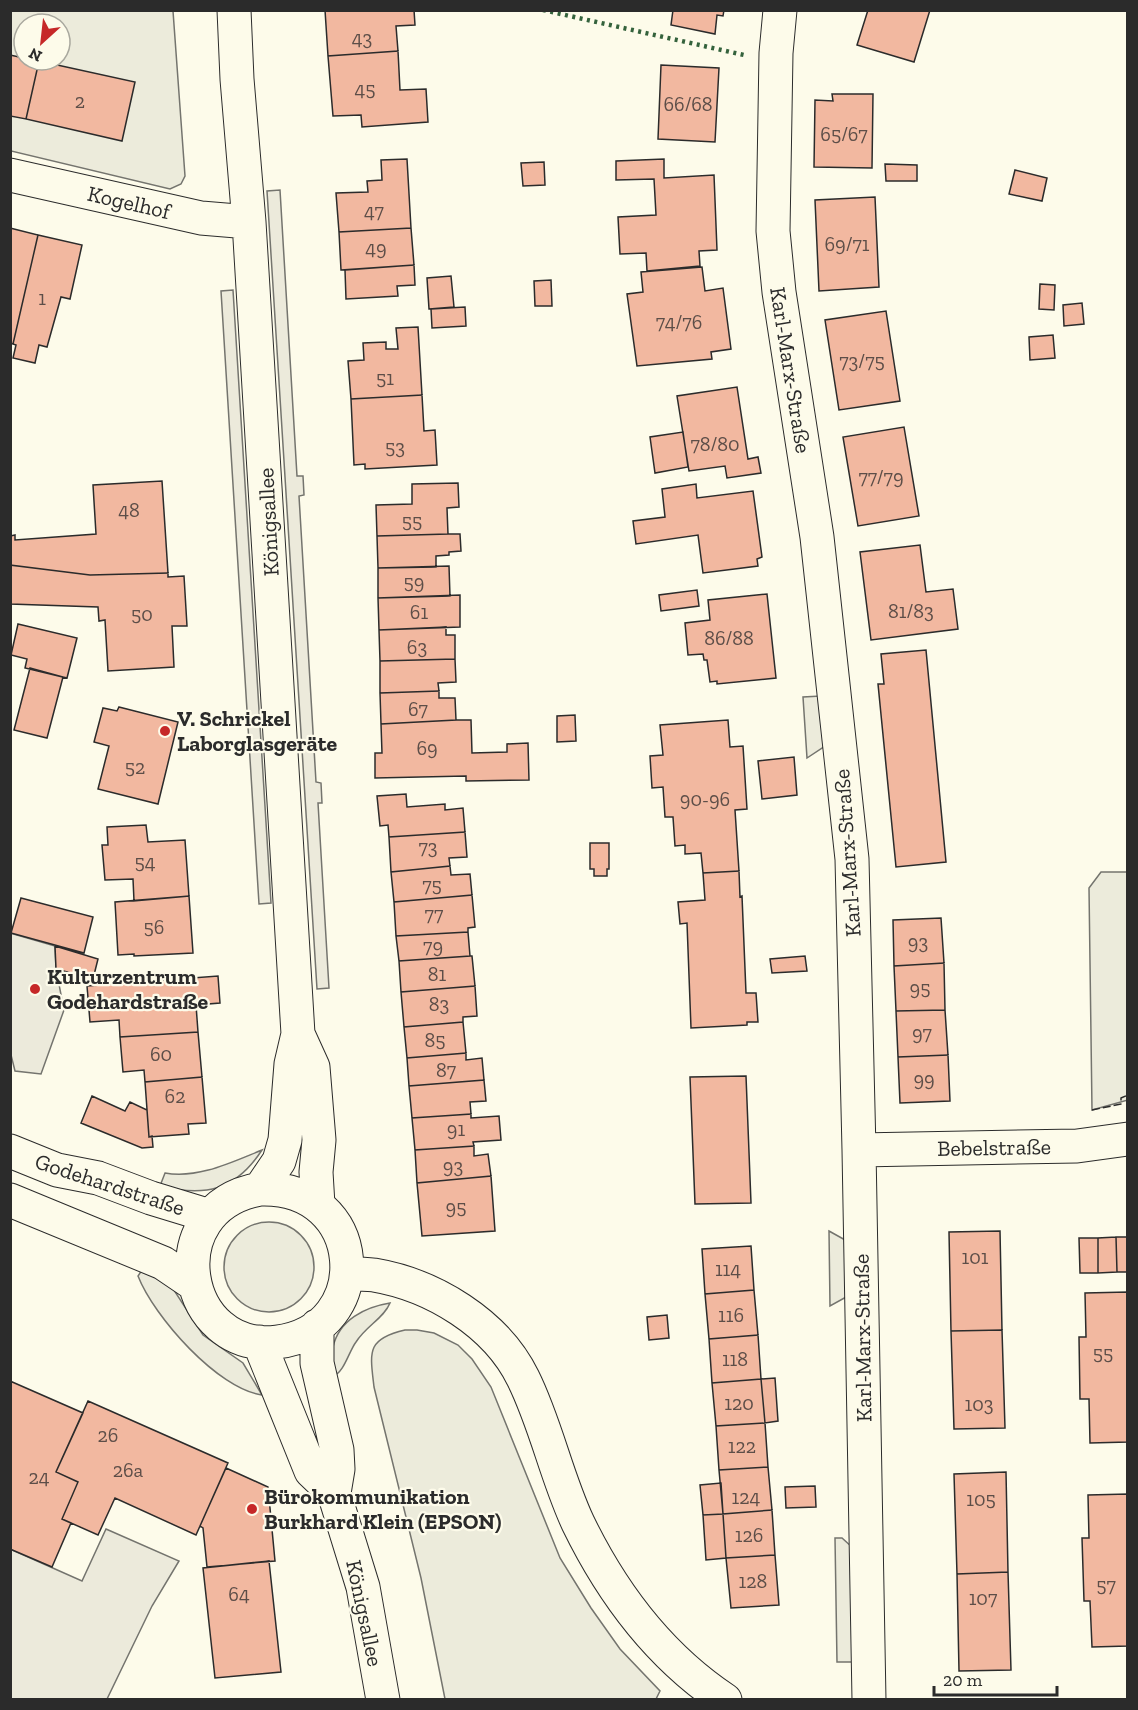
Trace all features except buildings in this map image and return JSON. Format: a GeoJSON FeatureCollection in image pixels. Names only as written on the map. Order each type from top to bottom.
{"type":"FeatureCollection","features":[{"type":"Feature","properties":{"kind":"street","name":"Königsallee"},"geometry":{"type":"LineString","coordinates":[[234,10],[298,1034],[291,1064],[285,1140],[279,1161],[260,1188]]}},
{"type":"Feature","properties":{"kind":"street","name":"Karl-Marx-Straße"},"geometry":{"type":"LineString","coordinates":[[780,10],[776,53],[773,231],[779,292],[817,537],[852,859],[869,1700]]}},
{"type":"Feature","properties":{"kind":"street","name":"Kogelhof"},"geometry":{"type":"LineString","coordinates":[[10,175],[201,219],[249,222]]}},
{"type":"Feature","properties":{"kind":"street","name":"Königsallee"},"geometry":{"type":"LineString","coordinates":[[298,1034],[313,1067],[319,1140],[316,1172],[318,1205]]}},
{"type":"Feature","properties":{"kind":"street","name":"Bebelstraße"},"geometry":{"type":"LineString","coordinates":[[859,1150],[1077,1146],[1128,1139]]}},
{"type":"Feature","properties":{"kind":"street","name":"Godehardstraße"},"geometry":{"type":"LineString","coordinates":[[10,1151],[57,1170],[98,1178],[151,1198],[210,1216]]}},
{"type":"Feature","properties":{"kind":"street"},"geometry":{"type":"LineString","coordinates":[[260,1188],[290,1191],[305,1196],[318,1205],[329,1216],[344,1243],[347,1274],[338,1303],[317,1326],[304,1335],[275,1343],[244,1339],[218,1323],[204,1305],[194,1284],[192,1256],[199,1234],[210,1216],[232,1197],[260,1188]]}},
{"type":"Feature","properties":{"kind":"street"},"geometry":{"type":"LineString","coordinates":[[10,1200],[163,1263],[194,1284]]}},
{"type":"Feature","properties":{"kind":"street"},"geometry":{"type":"LineString","coordinates":[[347,1274],[374,1275],[426,1291],[466,1312],[502,1346],[523,1378],[578,1522],[613,1584],[637,1619],[667,1653],[725,1700]]}},
{"type":"Feature","properties":{"kind":"street","name":"Königsallee"},"geometry":{"type":"LineString","coordinates":[[317,1326],[317,1363],[337,1450],[338,1469],[334,1493],[363,1587],[383,1700]]}},
{"type":"Feature","properties":{"kind":"street"},"geometry":{"type":"LineString","coordinates":[[260,1342],[311,1472],[334,1493]]}},
{"type":"Feature","properties":{"kind":"shaded area"},"geometry":{"type":"Polygon","coordinates":[[[11,11],[173,11],[185,176],[181,184],[170,189],[11,151],[11,11]]]}},
{"type":"Feature","properties":{"kind":"shaded area"},"geometry":{"type":"Polygon","coordinates":[[[280,190],[297,476],[303,476],[304,495],[299,496],[316,782],[321,783],[322,803],[318,803],[329,988],[317,989],[267,191],[280,190]]]}},
{"type":"Feature","properties":{"kind":"shaded area"},"geometry":{"type":"Polygon","coordinates":[[[233,290],[271,903],[259,904],[221,291],[233,290]]]}},
{"type":"Feature","properties":{"kind":"shaded area"},"geometry":{"type":"Polygon","coordinates":[[[821,696],[825,746],[807,758],[803,697],[821,696]]]}},
{"type":"Feature","properties":{"kind":"shaded area"},"geometry":{"type":"Polygon","coordinates":[[[1101,872],[1127,872],[1128,1100],[1092,1110],[1089,888],[1101,872]]]}},
{"type":"Feature","properties":{"kind":"shaded area","name":"Kulturzentrum Godehardstraße"},"geometry":{"type":"Polygon","coordinates":[[[10,933],[55,946],[56,969],[64,1010],[41,1074],[15,1071],[11,1055],[10,933]]]}},
{"type":"Feature","properties":{"kind":"shaded area"},"geometry":{"type":"Polygon","coordinates":[[[262,1150],[241,1174],[218,1188],[191,1191],[160,1186],[165,1173],[202,1172],[262,1150]]]}},
{"type":"Feature","properties":{"kind":"shaded area"},"geometry":{"type":"Polygon","coordinates":[[[269,1222],[286,1225],[301,1235],[311,1250],[314,1267],[311,1284],[301,1299],[286,1309],[269,1312],[252,1309],[237,1299],[227,1284],[224,1267],[227,1250],[237,1235],[252,1225],[269,1222]]]}},
{"type":"Feature","properties":{"kind":"shaded area"},"geometry":{"type":"Polygon","coordinates":[[[829,1231],[847,1241],[848,1296],[830,1306],[829,1231]]]}},
{"type":"Feature","properties":{"kind":"shaded area"},"geometry":{"type":"Polygon","coordinates":[[[142,1270],[172,1287],[203,1335],[243,1363],[262,1395],[245,1390],[226,1380],[190,1349],[146,1293],[138,1276],[142,1270]]]}},
{"type":"Feature","properties":{"kind":"shaded area"},"geometry":{"type":"Polygon","coordinates":[[[390,1303],[384,1313],[360,1336],[340,1371],[333,1376],[333,1347],[341,1329],[354,1316],[390,1303]]]}},
{"type":"Feature","properties":{"kind":"shaded area"},"geometry":{"type":"Polygon","coordinates":[[[405,1330],[434,1333],[458,1345],[472,1359],[491,1387],[560,1558],[620,1649],[660,1691],[656,1699],[445,1699],[421,1578],[374,1387],[373,1349],[383,1338],[405,1330]]]}},
{"type":"Feature","properties":{"kind":"shaded area"},"geometry":{"type":"Polygon","coordinates":[[[106,1529],[179,1561],[152,1606],[107,1699],[11,1699],[10,1549],[82,1581],[106,1529]]]}},
{"type":"Feature","properties":{"kind":"shaded area"},"geometry":{"type":"Polygon","coordinates":[[[835,1538],[842,1538],[853,1548],[855,1662],[837,1662],[835,1538]]]}},
{"type":"Feature","properties":{"kind":"hedge"},"geometry":{"type":"LineString","coordinates":[[543,10],[744,55]]}},
{"type":"Feature","properties":{"kind":"fence"},"geometry":{"type":"LineString","coordinates":[[1092,1110],[1121,1104],[1121,1098],[1128,1095]]}},
{"type":"Feature","properties":{"kind":"place","name":"V. Schrickel Laborglasgeräte"},"geometry":{"type":"Point","coordinates":[165,731]}},
{"type":"Feature","properties":{"kind":"place","name":"Kulturzentrum Godehardstraße"},"geometry":{"type":"Point","coordinates":[35,989]}},
{"type":"Feature","properties":{"kind":"place","name":"Bürokommunikation Burkhard Klein (EPSON)"},"geometry":{"type":"Point","coordinates":[252,1509]}}]}
